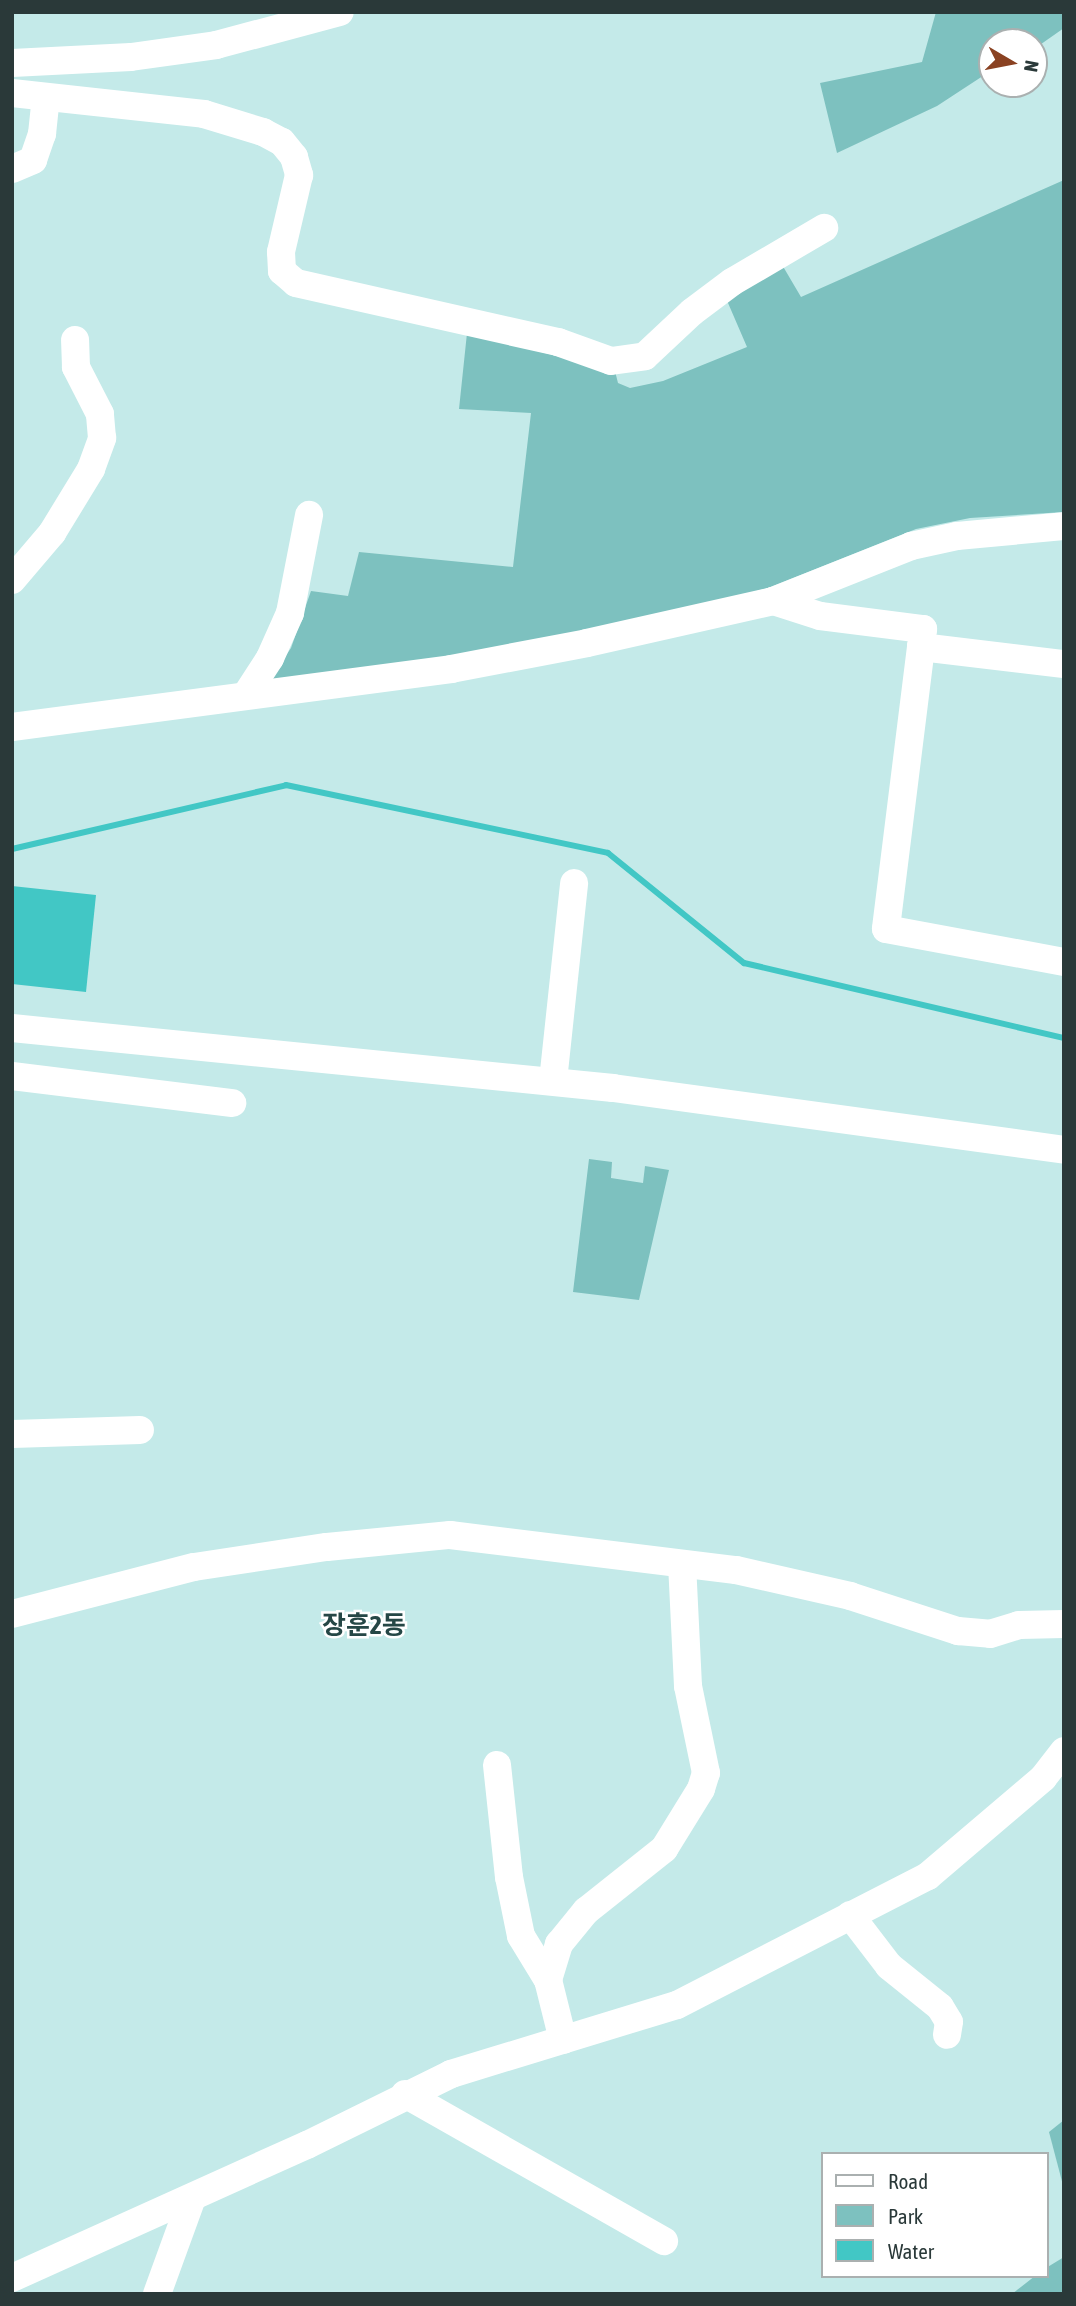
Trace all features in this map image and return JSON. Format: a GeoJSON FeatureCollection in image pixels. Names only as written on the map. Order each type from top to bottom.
{"type":"FeatureCollection","features":[{"type":"Feature","properties":{"kind":"street"},"geometry":{"type":"LineString","coordinates":[[12,63],[131,57],[216,45],[340,12]]}},
{"type":"Feature","properties":{"kind":"street"},"geometry":{"type":"LineString","coordinates":[[12,93],[204,114],[282,142],[294,157],[299,176],[281,252],[282,271],[296,283],[558,342],[611,361],[645,356],[692,312],[732,282],[824,228]]}},
{"type":"Feature","properties":{"kind":"street"},"geometry":{"type":"LineString","coordinates":[[12,169],[33,160],[43,134],[46,98]]}},
{"type":"Feature","properties":{"kind":"street"},"geometry":{"type":"LineString","coordinates":[[12,580],[52,533],[91,469],[102,438],[100,414],[76,367],[75,340]]}},
{"type":"Feature","properties":{"kind":"street"},"geometry":{"type":"LineString","coordinates":[[246,695],[270,658],[290,613],[309,514]]}},
{"type":"Feature","properties":{"kind":"street"},"geometry":{"type":"LineString","coordinates":[[12,727],[451,669],[713,618],[774,601],[911,546],[957,536],[1064,526]]}},
{"type":"Feature","properties":{"kind":"street"},"geometry":{"type":"LineString","coordinates":[[774,601],[820,616],[923,629],[886,929],[1064,962]]}},
{"type":"Feature","properties":{"kind":"street"},"geometry":{"type":"LineString","coordinates":[[921,647],[1064,664]]}},
{"type":"Feature","properties":{"kind":"street"},"geometry":{"type":"LineString","coordinates":[[553,1082],[574,883]]}},
{"type":"Feature","properties":{"kind":"street"},"geometry":{"type":"LineString","coordinates":[[12,1028],[553,1082],[1064,1150]]}},
{"type":"Feature","properties":{"kind":"street"},"geometry":{"type":"LineString","coordinates":[[12,1076],[232,1103]]}},
{"type":"Feature","properties":{"kind":"street"},"geometry":{"type":"LineString","coordinates":[[12,1434],[140,1430]]}},
{"type":"Feature","properties":{"kind":"street"},"geometry":{"type":"LineString","coordinates":[[12,1614],[194,1567],[395,1538],[450,1535],[736,1570],[850,1596],[958,1631],[990,1634],[1019,1625],[1064,1624]]}},
{"type":"Feature","properties":{"kind":"street"},"geometry":{"type":"LineString","coordinates":[[548,1980],[559,1944],[586,1911],[664,1849],[701,1789],[705,1754],[688,1686],[682,1564]]}},
{"type":"Feature","properties":{"kind":"street"},"geometry":{"type":"LineString","coordinates":[[12,2278],[192,2198],[451,2074],[677,2005],[928,1876],[956,1855],[1043,1778],[1064,1751]]}},
{"type":"Feature","properties":{"kind":"street"},"geometry":{"type":"LineString","coordinates":[[497,1765],[509,1877],[521,1936],[548,1980],[564,2040]]}},
{"type":"Feature","properties":{"kind":"street"},"geometry":{"type":"LineString","coordinates":[[850,1915],[890,1966],[940,2007],[949,2022],[947,2035]]}},
{"type":"Feature","properties":{"kind":"street"},"geometry":{"type":"LineString","coordinates":[[405,2095],[664,2241]]}},
{"type":"Feature","properties":{"kind":"street"},"geometry":{"type":"LineString","coordinates":[[158,2294],[192,2198]]}},
{"type":"Feature","properties":{"kind":"green space"},"geometry":{"type":"Polygon","coordinates":[[[936,12],[1064,12],[1064,28],[1048,39],[1048,28],[978,28],[978,79],[937,106],[837,153],[820,83],[922,62],[936,12]]]}},
{"type":"Feature","properties":{"kind":"green space"},"geometry":{"type":"Polygon","coordinates":[[[1064,180],[1064,512],[970,518],[916,529],[768,588],[684,611],[454,657],[268,682],[291,648],[311,591],[348,596],[359,552],[513,567],[531,413],[459,409],[467,333],[615,371],[618,383],[630,388],[663,381],[747,347],[725,296],[781,263],[801,297],[1064,180]]]}},
{"type":"Feature","properties":{"kind":"green space"},"geometry":{"type":"Polygon","coordinates":[[[589,1159],[612,1162],[611,1178],[643,1183],[645,1166],[669,1170],[639,1300],[573,1292],[589,1159]]]}},
{"type":"Feature","properties":{"kind":"green space"},"geometry":{"type":"Polygon","coordinates":[[[1064,2120],[1064,2189],[1049,2132],[1064,2120]]]}},
{"type":"Feature","properties":{"kind":"green space"},"geometry":{"type":"Polygon","coordinates":[[[1064,2257],[1064,2294],[1012,2294],[1032,2278],[1048,2278],[1048,2267],[1064,2257]]]}},
{"type":"Feature","properties":{"kind":"water"},"geometry":{"type":"Polygon","coordinates":[[[12,886],[96,895],[86,992],[12,984],[12,886]]]}},
{"type":"Feature","properties":{"kind":"waterway"},"geometry":{"type":"LineString","coordinates":[[12,849],[286,785],[608,853],[744,963],[1064,1038]]}},
{"type":"Feature","properties":{"kind":"district","name":"장훈2동"},"geometry":{"type":"Point","coordinates":[364,1626]}}]}
